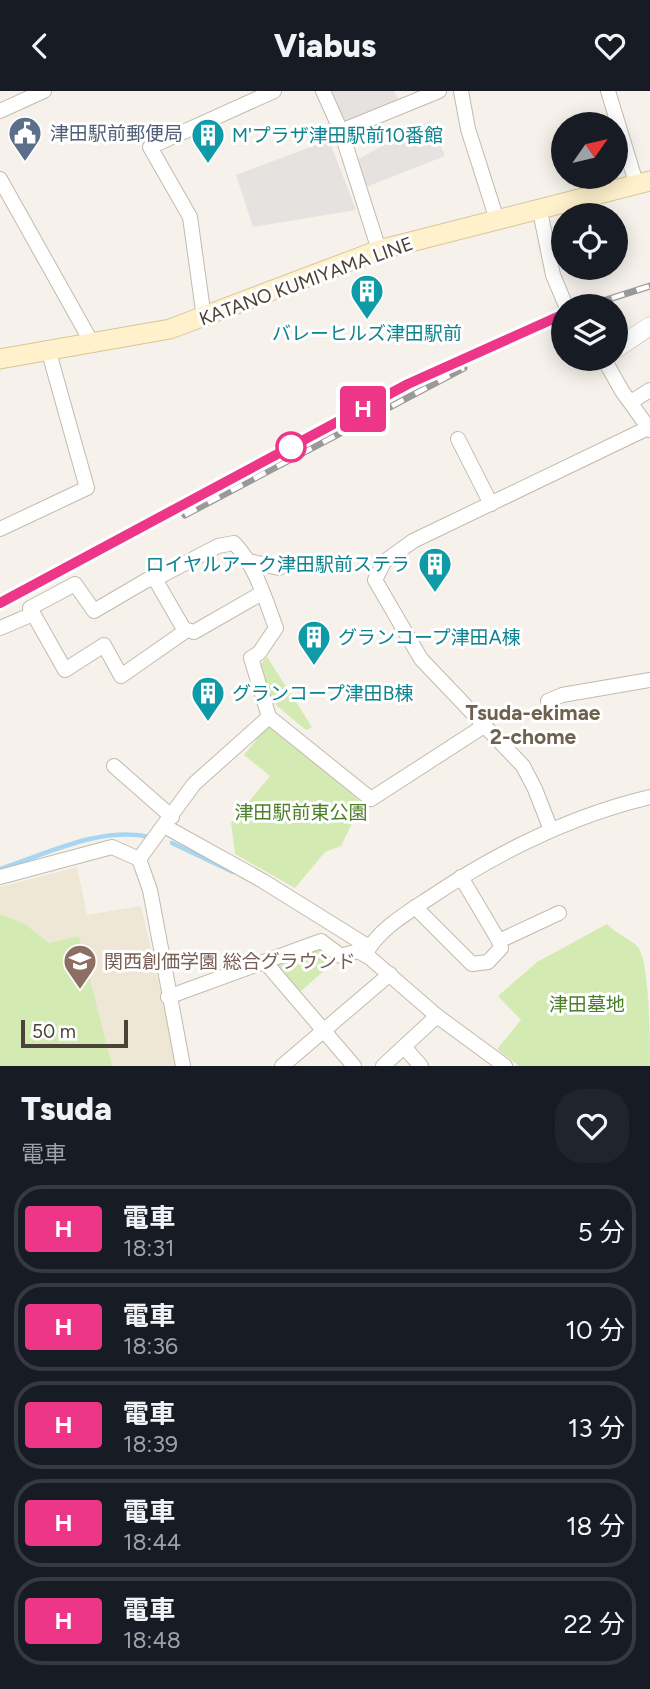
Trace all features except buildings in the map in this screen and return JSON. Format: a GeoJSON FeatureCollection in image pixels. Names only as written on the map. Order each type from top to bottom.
{"type":"FeatureCollection","features":[{"type":"Feature","properties":{"kind":"main road","name":"KATANO KUMIYAMA LINE"},"geometry":{"type":"LineString","coordinates":[[0,359],[170,329],[379,250],[643,183]]}},
{"type":"Feature","properties":{"kind":"street"},"geometry":{"type":"LineString","coordinates":[[0,111],[44,91]]}},
{"type":"Feature","properties":{"kind":"street"},"geometry":{"type":"LineString","coordinates":[[204,318],[190,217],[150,147],[274,91]]}},
{"type":"Feature","properties":{"kind":"street"},"geometry":{"type":"LineString","coordinates":[[323,91],[341,131],[379,250]]}},
{"type":"Feature","properties":{"kind":"street"},"geometry":{"type":"LineString","coordinates":[[341,131],[402,98],[439,91]]}},
{"type":"Feature","properties":{"kind":"street"},"geometry":{"type":"LineString","coordinates":[[461,91],[468,129],[497,220]]}},
{"type":"Feature","properties":{"kind":"street"},"geometry":{"type":"LineString","coordinates":[[608,91],[643,183]]}},
{"type":"Feature","properties":{"kind":"street"},"geometry":{"type":"LineString","coordinates":[[0,179],[92,343]]}},
{"type":"Feature","properties":{"kind":"street"},"geometry":{"type":"LineString","coordinates":[[540,211],[553,275],[561,294]]}},
{"type":"Feature","properties":{"kind":"street"},"geometry":{"type":"LineString","coordinates":[[628,341],[650,326]]}},
{"type":"Feature","properties":{"kind":"street"},"geometry":{"type":"LineString","coordinates":[[0,529],[87,488],[76,459],[48,349]]}},
{"type":"Feature","properties":{"kind":"street"},"geometry":{"type":"LineString","coordinates":[[551,830],[523,766],[421,659],[375,580],[384,562],[413,541],[649,429],[612,371]]}},
{"type":"Feature","properties":{"kind":"street"},"geometry":{"type":"LineString","coordinates":[[631,402],[650,390]]}},
{"type":"Feature","properties":{"kind":"street"},"geometry":{"type":"LineString","coordinates":[[458,439],[491,504]]}},
{"type":"Feature","properties":{"kind":"street"},"geometry":{"type":"LineString","coordinates":[[262,593],[194,632],[185,631],[121,675],[104,645],[65,670],[30,608],[75,584],[93,611],[147,580],[155,579],[218,546],[234,543],[249,561],[262,593],[276,628],[259,653],[251,658],[268,717],[370,799],[484,726]]}},
{"type":"Feature","properties":{"kind":"street"},"geometry":{"type":"LineString","coordinates":[[249,561],[279,569]]}},
{"type":"Feature","properties":{"kind":"street"},"geometry":{"type":"LineString","coordinates":[[155,579],[185,631]]}},
{"type":"Feature","properties":{"kind":"street"},"geometry":{"type":"LineString","coordinates":[[0,628],[33,614]]}},
{"type":"Feature","properties":{"kind":"street"},"geometry":{"type":"LineString","coordinates":[[548,701],[562,695],[650,680]]}},
{"type":"Feature","properties":{"kind":"street"},"geometry":{"type":"LineString","coordinates":[[139,859],[169,822],[194,784],[268,717]]}},
{"type":"Feature","properties":{"kind":"street"},"geometry":{"type":"LineString","coordinates":[[114,766],[169,822],[367,951],[437,1016],[505,1066]]}},
{"type":"Feature","properties":{"kind":"street"},"geometry":{"type":"LineString","coordinates":[[367,951],[381,933],[461,877],[551,830],[650,797]]}},
{"type":"Feature","properties":{"kind":"street"},"geometry":{"type":"LineString","coordinates":[[0,877],[83,852],[112,847],[139,859],[150,890],[183,1066]]}},
{"type":"Feature","properties":{"kind":"street"},"geometry":{"type":"LineString","coordinates":[[415,907],[472,964],[488,961],[500,949],[499,941],[461,877]]}},
{"type":"Feature","properties":{"kind":"street"},"geometry":{"type":"LineString","coordinates":[[499,941],[559,913]]}},
{"type":"Feature","properties":{"kind":"street"},"geometry":{"type":"LineString","coordinates":[[168,997],[321,941],[341,956],[367,951]]}},
{"type":"Feature","properties":{"kind":"street"},"geometry":{"type":"LineString","coordinates":[[265,962],[354,1066]]}},
{"type":"Feature","properties":{"kind":"street"},"geometry":{"type":"LineString","coordinates":[[282,1066],[390,974]]}},
{"type":"Feature","properties":{"kind":"street"},"geometry":{"type":"LineString","coordinates":[[383,1066],[437,1016]]}},
{"type":"Feature","properties":{"kind":"street"},"geometry":{"type":"LineString","coordinates":[[404,1048],[421,1066]]}},
{"type":"Feature","properties":{"kind":"shaded area"},"geometry":{"type":"Polygon","coordinates":[[[328,91],[394,91],[400,103],[343,126],[328,91]]]}},
{"type":"Feature","properties":{"kind":"shaded area"},"geometry":{"type":"Polygon","coordinates":[[[430,121],[445,156],[366,187],[358,159],[430,121]]]}},
{"type":"Feature","properties":{"kind":"shaded area"},"geometry":{"type":"Polygon","coordinates":[[[329,140],[356,210],[253,227],[236,175],[329,140]]]}},
{"type":"Feature","properties":{"kind":"shaded area","name":"関西創価学園 総合グラウンド"},"geometry":{"type":"Polygon","coordinates":[[[77,867],[87,915],[141,906],[178,1066],[0,1066],[0,887],[77,867]]]}},
{"type":"Feature","properties":{"kind":"green space"},"geometry":{"type":"Polygon","coordinates":[[[267,657],[312,727],[306,730],[270,700],[261,664],[267,657]]]}},
{"type":"Feature","properties":{"kind":"green space","name":"津田駅前東公園"},"geometry":{"type":"Polygon","coordinates":[[[270,723],[362,803],[341,846],[325,852],[295,888],[235,854],[231,823],[270,776],[244,755],[270,723]]]}},
{"type":"Feature","properties":{"kind":"green space"},"geometry":{"type":"Polygon","coordinates":[[[0,914],[23,923],[49,943],[79,936],[112,1066],[0,1066],[0,914]]]}},
{"type":"Feature","properties":{"kind":"green space","name":"津田墓地"},"geometry":{"type":"Polygon","coordinates":[[[607,924],[638,947],[642,956],[648,1003],[650,1066],[519,1066],[497,1049],[521,1020],[498,996],[537,962],[607,924]]]}},
{"type":"Feature","properties":{"kind":"green space"},"geometry":{"type":"Polygon","coordinates":[[[319,946],[337,959],[300,992],[275,963],[319,946]]]}},
{"type":"Feature","properties":{"kind":"waterway"},"geometry":{"type":"LineString","coordinates":[[0,869],[93,838],[112,835],[150,837]]}},
{"type":"Feature","properties":{"kind":"waterway"},"geometry":{"type":"LineString","coordinates":[[172,843],[233,872]]}},
{"type":"Feature","properties":{"kind":"railway"},"geometry":{"type":"LineString","coordinates":[[625,294],[650,286]]}},
{"type":"Feature","properties":{"kind":"railway"},"geometry":{"type":"LineString","coordinates":[[0,603],[408,385],[551,320]]}},
{"type":"Feature","properties":{"kind":"railway"},"geometry":{"type":"LineString","coordinates":[[185,515],[464,368]]}},
{"type":"Feature","properties":{"kind":"train","name":"H"},"geometry":{"type":"LineString","coordinates":[[0,603],[408,384],[551,319]]}},
{"type":"Feature","properties":{"kind":"place","name":"津田駅前郵便局"},"geometry":{"type":"Point","coordinates":[25,163]}},
{"type":"Feature","properties":{"kind":"place","name":"M'プラザ津田駅前10番館"},"geometry":{"type":"Point","coordinates":[208,165]}},
{"type":"Feature","properties":{"kind":"place","name":"バレーヒルズ津田駅前"},"geometry":{"type":"Point","coordinates":[367,321]}},
{"type":"Feature","properties":{"kind":"place","name":"ロイヤルアーク津田駅前ステラ"},"geometry":{"type":"Point","coordinates":[435,594]}},
{"type":"Feature","properties":{"kind":"place","name":"グランコープ津田A棟"},"geometry":{"type":"Point","coordinates":[314,667]}},
{"type":"Feature","properties":{"kind":"place","name":"グランコープ津田B棟"},"geometry":{"type":"Point","coordinates":[208,723]}},
{"type":"Feature","properties":{"kind":"place","name":"関西創価学園 総合グラウンド"},"geometry":{"type":"Point","coordinates":[80,991]}},
{"type":"Feature","properties":{"kind":"district","name":"Tsuda-ekimae 2-chome"},"geometry":{"type":"Point","coordinates":[533,724]}}]}
